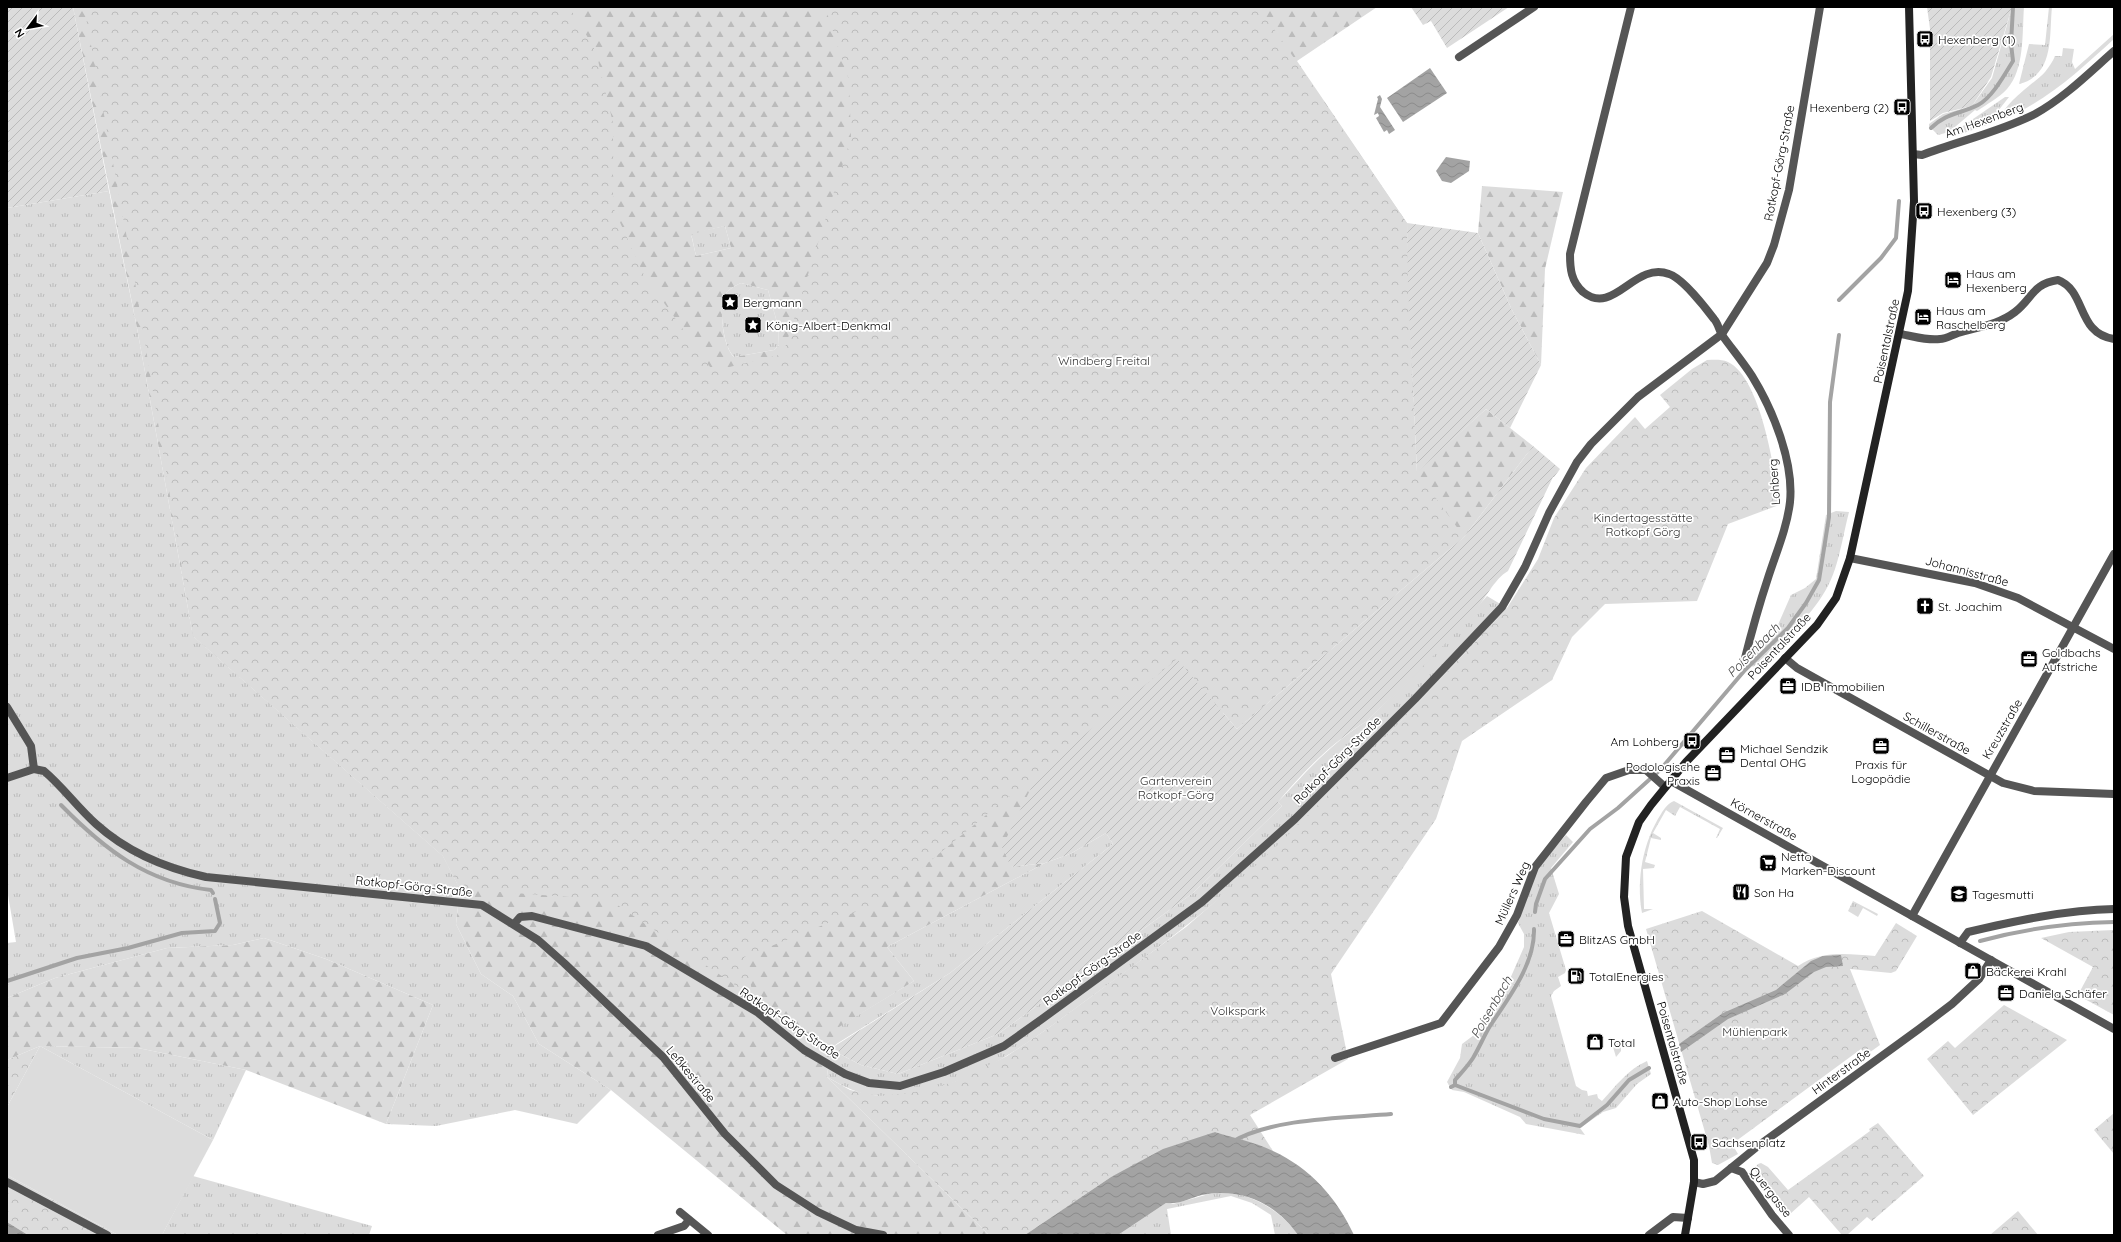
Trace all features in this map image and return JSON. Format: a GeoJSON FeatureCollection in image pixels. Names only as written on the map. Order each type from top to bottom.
{"type":"FeatureCollection","features":[{"type":"Feature","properties":{"kind":"main road","name":"Poisentalstraße"},"geometry":{"type":"LineString","coordinates":[[1685,1235],[1694,1182],[1694,1160],[1628,926],[1624,897],[1626,857],[1639,822],[1668,784],[1817,625],[1836,598],[1850,558],[1900,334],[1908,291],[1912,254],[1914,200],[1909,7]]}},
{"type":"Feature","properties":{"kind":"street"},"geometry":{"type":"LineString","coordinates":[[1459,57],[1534,7]]}},
{"type":"Feature","properties":{"kind":"street","name":"Lohberg"},"geometry":{"type":"LineString","coordinates":[[1631,7],[1570,254],[1570,272],[1576,286],[1589,296],[1600,299],[1613,295],[1635,279],[1648,272],[1659,271],[1671,274],[1714,319],[1722,334],[1742,360],[1765,399],[1785,453],[1790,501],[1786,521],[1760,602],[1744,662]]}},
{"type":"Feature","properties":{"kind":"street","name":"Rotkopf-Görg-Straße"},"geometry":{"type":"LineString","coordinates":[[34,769],[44,771],[96,824],[125,846],[153,861],[178,871],[226,879],[482,905],[514,924],[520,917],[532,916],[646,946],[757,1012],[804,1050],[845,1074],[869,1083],[900,1086],[944,1072],[1004,1046],[1196,907],[1301,813],[1415,699],[1502,607],[1525,567],[1548,513],[1577,462],[1591,444],[1638,397],[1722,334],[1767,263],[1774,245],[1789,190],[1820,7]]}},
{"type":"Feature","properties":{"kind":"street","name":"Am Hexenberg"},"geometry":{"type":"LineString","coordinates":[[1913,154],[1922,155],[2012,124],[2036,113],[2063,95],[2114,51]]}},
{"type":"Feature","properties":{"kind":"street"},"geometry":{"type":"LineString","coordinates":[[1900,334],[1941,339],[1958,333],[1986,327],[2007,318],[2017,311],[2033,290],[2041,284],[2058,280],[2071,287],[2086,320],[2095,332],[2106,338],[2114,339]]}},
{"type":"Feature","properties":{"kind":"street","name":"Kreuzstraße"},"geometry":{"type":"LineString","coordinates":[[1912,916],[2114,554]]}},
{"type":"Feature","properties":{"kind":"street","name":"Johannisstraße"},"geometry":{"type":"LineString","coordinates":[[1850,558],[1975,583],[2018,598],[2114,649]]}},
{"type":"Feature","properties":{"kind":"street","name":"Schillerstraße"},"geometry":{"type":"LineString","coordinates":[[1785,658],[1796,668],[2003,783],[2034,791],[2114,794]]}},
{"type":"Feature","properties":{"kind":"street"},"geometry":{"type":"LineString","coordinates":[[7,708],[31,746],[34,769],[7,778]]}},
{"type":"Feature","properties":{"kind":"street","name":"Müllers Weg"},"geometry":{"type":"LineString","coordinates":[[1334,1058],[1441,1023],[1499,947],[1518,915],[1535,867],[1606,778],[1629,770],[1646,770],[1653,776],[1668,784]]}},
{"type":"Feature","properties":{"kind":"street","name":"Körnerstraße"},"geometry":{"type":"LineString","coordinates":[[1668,784],[1912,916],[2114,1029]]}},
{"type":"Feature","properties":{"kind":"street"},"geometry":{"type":"LineString","coordinates":[[1960,943],[1968,932],[2003,924],[2054,915],[2114,909]]}},
{"type":"Feature","properties":{"kind":"street","name":"Leßkestraße"},"geometry":{"type":"LineString","coordinates":[[514,924],[538,940],[663,1057],[726,1134],[776,1185],[818,1212],[855,1232],[883,1235]]}},
{"type":"Feature","properties":{"kind":"street","name":"Hinterstraße"},"geometry":{"type":"LineString","coordinates":[[1694,1182],[1703,1184],[1715,1181],[1758,1146],[1947,1007],[1982,975],[1991,960]]}},
{"type":"Feature","properties":{"kind":"street","name":"Quergasse"},"geometry":{"type":"LineString","coordinates":[[1731,1168],[1742,1172],[1772,1215],[1789,1235]]}},
{"type":"Feature","properties":{"kind":"street"},"geometry":{"type":"LineString","coordinates":[[7,1182],[107,1235]]}},
{"type":"Feature","properties":{"kind":"street"},"geometry":{"type":"LineString","coordinates":[[680,1212],[708,1235]]}},
{"type":"Feature","properties":{"kind":"street"},"geometry":{"type":"LineString","coordinates":[[1649,1235],[1673,1217],[1688,1218]]}},
{"type":"Feature","properties":{"kind":"street"},"geometry":{"type":"LineString","coordinates":[[658,1235],[684,1226],[689,1220]]}},
{"type":"Feature","properties":{"kind":"green space"},"geometry":{"type":"Polygon","coordinates":[[[7,7],[73,7],[109,191],[7,208],[7,7]]]}},
{"type":"Feature","properties":{"kind":"green space","name":"Windberg Freital"},"geometry":{"type":"Polygon","coordinates":[[[73,7],[1377,7],[1297,61],[1407,223],[1416,472],[1486,409],[1533,446],[1464,537],[1011,867],[1045,863],[887,947],[914,981],[839,1027],[838,1043],[830,1049],[827,1077],[989,1235],[787,1235],[611,1090],[539,1044],[513,996],[481,974],[456,924],[460,889],[443,856],[193,636],[137,328],[73,7]],[[725,226],[691,234],[696,256],[731,248],[725,226]],[[741,283],[728,291],[723,299],[722,321],[727,346],[734,357],[774,350],[779,345],[778,326],[768,290],[741,283]]]}},
{"type":"Feature","properties":{"kind":"green space","name":"Windberg Freital"},"geometry":{"type":"Polygon","coordinates":[[[84,7],[566,7],[575,15],[596,52],[613,123],[613,207],[644,275],[713,371],[783,354],[851,138],[849,80],[825,7],[1259,7],[1407,223],[1408,286],[1417,472],[1464,537],[1237,729],[1177,659],[880,902],[744,957],[754,998],[610,900],[460,889],[443,856],[193,636],[134,276],[84,7]]]}},
{"type":"Feature","properties":{"kind":"green space"},"geometry":{"type":"Polygon","coordinates":[[[1411,7],[1509,7],[1447,48],[1431,21],[1423,25],[1411,7]]]}},
{"type":"Feature","properties":{"kind":"green space"},"geometry":{"type":"Polygon","coordinates":[[[1927,7],[2012,7],[1991,77],[1972,106],[1943,113],[1930,121],[1930,29],[1927,7]]]}},
{"type":"Feature","properties":{"kind":"green space"},"geometry":{"type":"Polygon","coordinates":[[[2012,7],[2024,7],[2022,50],[2013,81],[1997,98],[1977,111],[1975,110],[1949,132],[1938,135],[1929,126],[1929,124],[1943,114],[1972,106],[1992,78],[2012,7]]]}},
{"type":"Feature","properties":{"kind":"green space"},"geometry":{"type":"Polygon","coordinates":[[[2049,7],[2052,7],[2048,53],[2039,72],[2031,79],[2019,84],[2029,44],[2045,45],[2049,7]]]}},
{"type":"Feature","properties":{"kind":"green space"},"geometry":{"type":"Polygon","coordinates":[[[2114,34],[2114,39],[2089,62],[2049,94],[2020,112],[2004,119],[2002,118],[2007,107],[2045,72],[2055,56],[2062,56],[2063,48],[2074,49],[2072,62],[2075,69],[2114,34]]]}},
{"type":"Feature","properties":{"kind":"green space"},"geometry":{"type":"Polygon","coordinates":[[[2005,97],[2009,97],[1987,125],[1958,135],[1957,131],[1960,128],[2005,97]]]}},
{"type":"Feature","properties":{"kind":"green space"},"geometry":{"type":"Polygon","coordinates":[[[1482,186],[1563,192],[1545,269],[1541,365],[1512,310],[1478,233],[1482,186]]]}},
{"type":"Feature","properties":{"kind":"green space"},"geometry":{"type":"Polygon","coordinates":[[[109,191],[137,328],[193,636],[443,856],[460,889],[456,924],[481,974],[513,996],[539,1044],[611,1090],[577,1124],[515,1110],[436,1126],[386,1124],[433,1005],[326,959],[264,938],[233,945],[167,948],[55,978],[7,998],[7,943],[16,942],[7,889],[7,208],[109,191]]]}},
{"type":"Feature","properties":{"kind":"green space"},"geometry":{"type":"Polygon","coordinates":[[[1407,223],[1478,233],[1512,310],[1541,365],[1510,428],[1486,409],[1417,472],[1408,286],[1407,223]]]}},
{"type":"Feature","properties":{"kind":"green space"},"geometry":{"type":"Polygon","coordinates":[[[725,226],[731,248],[696,256],[691,233],[725,226]]]}},
{"type":"Feature","properties":{"kind":"green space"},"geometry":{"type":"Polygon","coordinates":[[[741,283],[768,290],[778,326],[779,345],[774,350],[734,357],[730,352],[723,330],[722,305],[724,296],[728,291],[741,283]]]}},
{"type":"Feature","properties":{"kind":"green space","name":"Volkspark"},"geometry":{"type":"Polygon","coordinates":[[[1707,360],[1720,360],[1728,362],[1740,371],[1749,386],[1758,405],[1770,449],[1779,505],[1728,524],[1697,601],[1605,604],[1572,637],[1552,680],[1462,741],[1436,819],[1331,974],[1348,1059],[1250,1115],[1273,1151],[1215,1132],[1111,1177],[1025,1235],[989,1235],[827,1077],[850,1090],[878,1096],[927,1090],[956,1081],[1007,1056],[1047,1029],[1186,927],[1278,845],[1386,737],[1507,608],[1538,559],[1554,518],[1586,468],[1635,417],[1645,429],[1670,407],[1660,395],[1692,369],[1707,360]]]}},
{"type":"Feature","properties":{"kind":"green space","name":"Gartenverein Rotkopf-Görg"},"geometry":{"type":"Polygon","coordinates":[[[1533,446],[1560,469],[1553,477],[1508,571],[1498,579],[1474,612],[1435,654],[1367,721],[1342,738],[1308,768],[1278,802],[1282,806],[1193,893],[998,1034],[898,1074],[861,1065],[830,1049],[950,973],[1113,844],[1106,833],[1070,854],[1045,863],[1011,867],[1002,847],[1039,772],[1177,659],[1237,729],[1464,537],[1533,446]]]}},
{"type":"Feature","properties":{"kind":"green space"},"geometry":{"type":"Polygon","coordinates":[[[1836,511],[1849,512],[1837,562],[1829,584],[1811,611],[1789,635],[1753,667],[1748,661],[1762,639],[1774,634],[1791,595],[1805,588],[1816,579],[1826,515],[1836,511]]]}},
{"type":"Feature","properties":{"kind":"green space"},"geometry":{"type":"Polygon","coordinates":[[[1487,596],[1507,608],[1339,786],[1233,887],[1144,958],[1065,1016],[1016,1050],[991,1065],[964,1078],[937,1088],[908,1094],[879,1096],[852,1090],[827,1077],[830,1049],[861,1065],[898,1074],[998,1034],[1193,893],[1282,806],[1278,802],[1309,769],[1342,738],[1367,721],[1442,646],[1487,596]]]}},
{"type":"Feature","properties":{"kind":"green space"},"geometry":{"type":"Polygon","coordinates":[[[1674,801],[1723,828],[1716,838],[1720,829],[1680,807],[1675,816],[1666,810],[1653,833],[1661,838],[1661,840],[1651,838],[1645,862],[1655,865],[1654,868],[1643,869],[1644,909],[1653,909],[1642,913],[1640,887],[1642,861],[1645,849],[1661,814],[1668,805],[1674,801]]]}},
{"type":"Feature","properties":{"kind":"green space"},"geometry":{"type":"Polygon","coordinates":[[[1106,833],[1113,844],[950,973],[838,1043],[838,1027],[914,981],[887,947],[1045,863],[1070,854],[1106,833]]]}},
{"type":"Feature","properties":{"kind":"green space"},"geometry":{"type":"Polygon","coordinates":[[[1566,835],[1573,842],[1551,868],[1559,894],[1549,913],[1566,970],[1565,973],[1558,977],[1561,986],[1554,991],[1551,996],[1576,1086],[1587,1091],[1588,1096],[1597,1094],[1598,1098],[1602,1101],[1623,1078],[1640,1064],[1647,1061],[1651,1074],[1637,1084],[1616,1108],[1603,1112],[1580,1128],[1585,1135],[1526,1124],[1520,1117],[1464,1092],[1452,1090],[1447,1082],[1460,1058],[1462,1044],[1474,1035],[1498,1006],[1524,947],[1524,934],[1518,923],[1538,867],[1566,835]]]}},
{"type":"Feature","properties":{"kind":"green space"},"geometry":{"type":"Polygon","coordinates":[[[1853,901],[1878,914],[1877,916],[1863,908],[1858,917],[1848,911],[1853,901]]]}},
{"type":"Feature","properties":{"kind":"green space","name":"Mühlenpark"},"geometry":{"type":"Polygon","coordinates":[[[1702,911],[1798,966],[1816,957],[1826,955],[1845,954],[1875,956],[1896,923],[1917,936],[1896,971],[1891,973],[1850,969],[1880,1045],[1866,1055],[1861,1049],[1732,1144],[1738,1154],[1718,1165],[1712,1163],[1709,1146],[1646,929],[1702,911]]]}},
{"type":"Feature","properties":{"kind":"green space"},"geometry":{"type":"Polygon","coordinates":[[[2114,930],[2114,1015],[2081,997],[2079,993],[2093,967],[2041,938],[2069,932],[2114,930]]]}},
{"type":"Feature","properties":{"kind":"green space"},"geometry":{"type":"Polygon","coordinates":[[[264,938],[326,959],[433,1005],[386,1124],[246,1070],[138,1048],[40,1046],[7,1060],[7,998],[55,978],[167,948],[233,945],[264,938]]]}},
{"type":"Feature","properties":{"kind":"green space"},"geometry":{"type":"Polygon","coordinates":[[[2004,1005],[2067,1040],[1973,1115],[1927,1059],[1948,1041],[1955,1048],[2004,1005]]]}},
{"type":"Feature","properties":{"kind":"green space"},"geometry":{"type":"Polygon","coordinates":[[[1610,1037],[1621,1044],[1621,1051],[1616,1057],[1610,1037]]]}},
{"type":"Feature","properties":{"kind":"green space"},"geometry":{"type":"Polygon","coordinates":[[[40,1046],[138,1048],[246,1070],[213,1140],[40,1046]]]}},
{"type":"Feature","properties":{"kind":"green space"},"geometry":{"type":"Polygon","coordinates":[[[40,1046],[7,1107],[7,1060],[40,1046]]]}},
{"type":"Feature","properties":{"kind":"green space"},"geometry":{"type":"Polygon","coordinates":[[[40,1046],[213,1140],[162,1235],[118,1235],[7,1175],[7,1107],[40,1046]]]}},
{"type":"Feature","properties":{"kind":"green space"},"geometry":{"type":"Polygon","coordinates":[[[2114,1113],[2114,1154],[2094,1130],[2114,1113]]]}},
{"type":"Feature","properties":{"kind":"green space"},"geometry":{"type":"Polygon","coordinates":[[[1878,1123],[1924,1176],[1872,1221],[1867,1217],[1847,1235],[1842,1235],[1809,1197],[1790,1214],[1754,1169],[1761,1163],[1768,1167],[1788,1190],[1870,1131],[1869,1129],[1878,1123]]]}},
{"type":"Feature","properties":{"kind":"green space"},"geometry":{"type":"Polygon","coordinates":[[[7,1175],[118,1235],[28,1235],[7,1222],[7,1175]]]}},
{"type":"Feature","properties":{"kind":"green space"},"geometry":{"type":"Polygon","coordinates":[[[193,1176],[372,1226],[369,1235],[162,1235],[193,1176]]]}},
{"type":"Feature","properties":{"kind":"green space"},"geometry":{"type":"Polygon","coordinates":[[[1231,1192],[1251,1198],[1269,1207],[1284,1219],[1298,1235],[1275,1235],[1271,1215],[1252,1203],[1231,1196],[1167,1209],[1171,1235],[1118,1235],[1166,1203],[1173,1204],[1209,1194],[1231,1192]]]}},
{"type":"Feature","properties":{"kind":"green space"},"geometry":{"type":"Polygon","coordinates":[[[2018,1211],[2038,1235],[1990,1235],[2018,1211]]]}},
{"type":"Feature","properties":{"kind":"water"},"geometry":{"type":"Polygon","coordinates":[[[1430,68],[1447,93],[1403,122],[1387,98],[1430,68]]]}},
{"type":"Feature","properties":{"kind":"water"},"geometry":{"type":"Polygon","coordinates":[[[1380,95],[1382,99],[1380,107],[1395,130],[1389,134],[1387,130],[1384,132],[1376,118],[1379,116],[1378,113],[1374,115],[1378,99],[1377,97],[1380,95]]]}},
{"type":"Feature","properties":{"kind":"water"},"geometry":{"type":"Polygon","coordinates":[[[1446,157],[1470,161],[1469,171],[1451,183],[1442,181],[1436,171],[1446,157]]]}},
{"type":"Feature","properties":{"kind":"water"},"geometry":{"type":"Polygon","coordinates":[[[1841,955],[1843,966],[1826,967],[1814,972],[1785,994],[1728,1019],[1681,1052],[1679,1044],[1723,1013],[1776,990],[1811,961],[1823,956],[1841,955]]]}},
{"type":"Feature","properties":{"kind":"water"},"geometry":{"type":"Polygon","coordinates":[[[1215,1132],[1266,1148],[1299,1166],[1331,1197],[1347,1221],[1354,1235],[1298,1235],[1279,1214],[1268,1206],[1243,1196],[1230,1193],[1216,1193],[1202,1195],[1180,1202],[1166,1203],[1118,1235],[1025,1235],[1111,1177],[1163,1149],[1215,1132]]]}},
{"type":"Feature","properties":{"kind":"water"},"geometry":{"type":"Polygon","coordinates":[[[7,1222],[28,1235],[7,1235],[7,1222]]]}},
{"type":"Feature","properties":{"kind":"waterway","name":"Poisenbach"},"geometry":{"type":"LineString","coordinates":[[1931,128],[1942,119],[1983,102],[1998,85],[2013,61],[2011,44],[2013,7]]}},
{"type":"Feature","properties":{"kind":"waterway","name":"Poisenbach"},"geometry":{"type":"LineString","coordinates":[[1839,300],[1881,258],[1896,238],[1899,201]]}},
{"type":"Feature","properties":{"kind":"waterway","name":"Poisenbach"},"geometry":{"type":"LineString","coordinates":[[1535,912],[1536,904],[1545,879],[1590,829],[1618,808],[1660,770],[1745,670],[1788,628],[1806,603],[1819,580],[1829,517],[1830,402],[1839,335]]}},
{"type":"Feature","properties":{"kind":"waterway"},"geometry":{"type":"LineString","coordinates":[[61,805],[94,836],[128,861],[147,872],[167,880],[211,890],[213,893]]}},
{"type":"Feature","properties":{"kind":"waterway"},"geometry":{"type":"LineString","coordinates":[[7,981],[77,958],[128,948],[182,933],[215,931],[220,923],[215,899]]}},
{"type":"Feature","properties":{"kind":"waterway"},"geometry":{"type":"LineString","coordinates":[[1980,941],[2047,927],[2114,922]]}},
{"type":"Feature","properties":{"kind":"waterway","name":"Poisenbach"},"geometry":{"type":"LineString","coordinates":[[1451,1087],[1455,1085],[1455,1080],[1473,1058],[1490,1026],[1520,980],[1530,955],[1534,929]]}},
{"type":"Feature","properties":{"kind":"waterway"},"geometry":{"type":"LineString","coordinates":[[1455,1085],[1544,1119],[1580,1126],[1607,1105],[1629,1080],[1649,1068]]}},
{"type":"Feature","properties":{"kind":"waterway","name":"Poisenbach"},"geometry":{"type":"LineString","coordinates":[[1232,1142],[1248,1134],[1267,1128],[1309,1120],[1391,1114]]}},
{"type":"Feature","properties":{"kind":"place","name":"Hexenberg (1)"},"geometry":{"type":"Point","coordinates":[1925,39]}},
{"type":"Feature","properties":{"kind":"place","name":"Hexenberg (2)"},"geometry":{"type":"Point","coordinates":[1902,107]}},
{"type":"Feature","properties":{"kind":"place","name":"Hexenberg (3)"},"geometry":{"type":"Point","coordinates":[1924,211]}},
{"type":"Feature","properties":{"kind":"place","name":"Haus am Hexenberg"},"geometry":{"type":"Point","coordinates":[1953,280]}},
{"type":"Feature","properties":{"kind":"place","name":"Bergmann"},"geometry":{"type":"Point","coordinates":[730,302]}},
{"type":"Feature","properties":{"kind":"place","name":"Haus am Raschelberg"},"geometry":{"type":"Point","coordinates":[1923,317]}},
{"type":"Feature","properties":{"kind":"place","name":"König-Albert-Denkmal"},"geometry":{"type":"Point","coordinates":[753,325]}},
{"type":"Feature","properties":{"kind":"place","name":"St. Joachim"},"geometry":{"type":"Point","coordinates":[1925,606]}},
{"type":"Feature","properties":{"kind":"place","name":"Goldbachs Aufstriche"},"geometry":{"type":"Point","coordinates":[2029,659]}},
{"type":"Feature","properties":{"kind":"place","name":"IDB Immobilien"},"geometry":{"type":"Point","coordinates":[1788,686]}},
{"type":"Feature","properties":{"kind":"place","name":"Am Lohberg"},"geometry":{"type":"Point","coordinates":[1692,741]}},
{"type":"Feature","properties":{"kind":"place","name":"Praxis für Logopädie"},"geometry":{"type":"Point","coordinates":[1881,746]}},
{"type":"Feature","properties":{"kind":"place","name":"Michael Sendzik Dental OHG"},"geometry":{"type":"Point","coordinates":[1727,755]}},
{"type":"Feature","properties":{"kind":"place","name":"Podologische Praxis"},"geometry":{"type":"Point","coordinates":[1713,773]}},
{"type":"Feature","properties":{"kind":"place","name":"Netto Marken-Discount"},"geometry":{"type":"Point","coordinates":[1768,863]}},
{"type":"Feature","properties":{"kind":"place","name":"Son Ha"},"geometry":{"type":"Point","coordinates":[1741,892]}},
{"type":"Feature","properties":{"kind":"place","name":"Tagesmutti"},"geometry":{"type":"Point","coordinates":[1959,894]}},
{"type":"Feature","properties":{"kind":"place","name":"BlitzAS GmbH"},"geometry":{"type":"Point","coordinates":[1566,939]}},
{"type":"Feature","properties":{"kind":"place","name":"Bäckerei Krahl"},"geometry":{"type":"Point","coordinates":[1973,971]}},
{"type":"Feature","properties":{"kind":"place","name":"TotalEnergies"},"geometry":{"type":"Point","coordinates":[1576,976]}},
{"type":"Feature","properties":{"kind":"place","name":"Daniela Schäfer"},"geometry":{"type":"Point","coordinates":[2006,993]}},
{"type":"Feature","properties":{"kind":"place","name":"Total"},"geometry":{"type":"Point","coordinates":[1595,1042]}},
{"type":"Feature","properties":{"kind":"place","name":"Auto-Shop Lohse"},"geometry":{"type":"Point","coordinates":[1660,1101]}},
{"type":"Feature","properties":{"kind":"place","name":"Sachsenplatz"},"geometry":{"type":"Point","coordinates":[1699,1142]}},
{"type":"Feature","properties":{"kind":"park label","name":"Kindertagesstätte Rotkopf Görg"},"geometry":{"type":"Point","coordinates":[1643,524]}}]}
